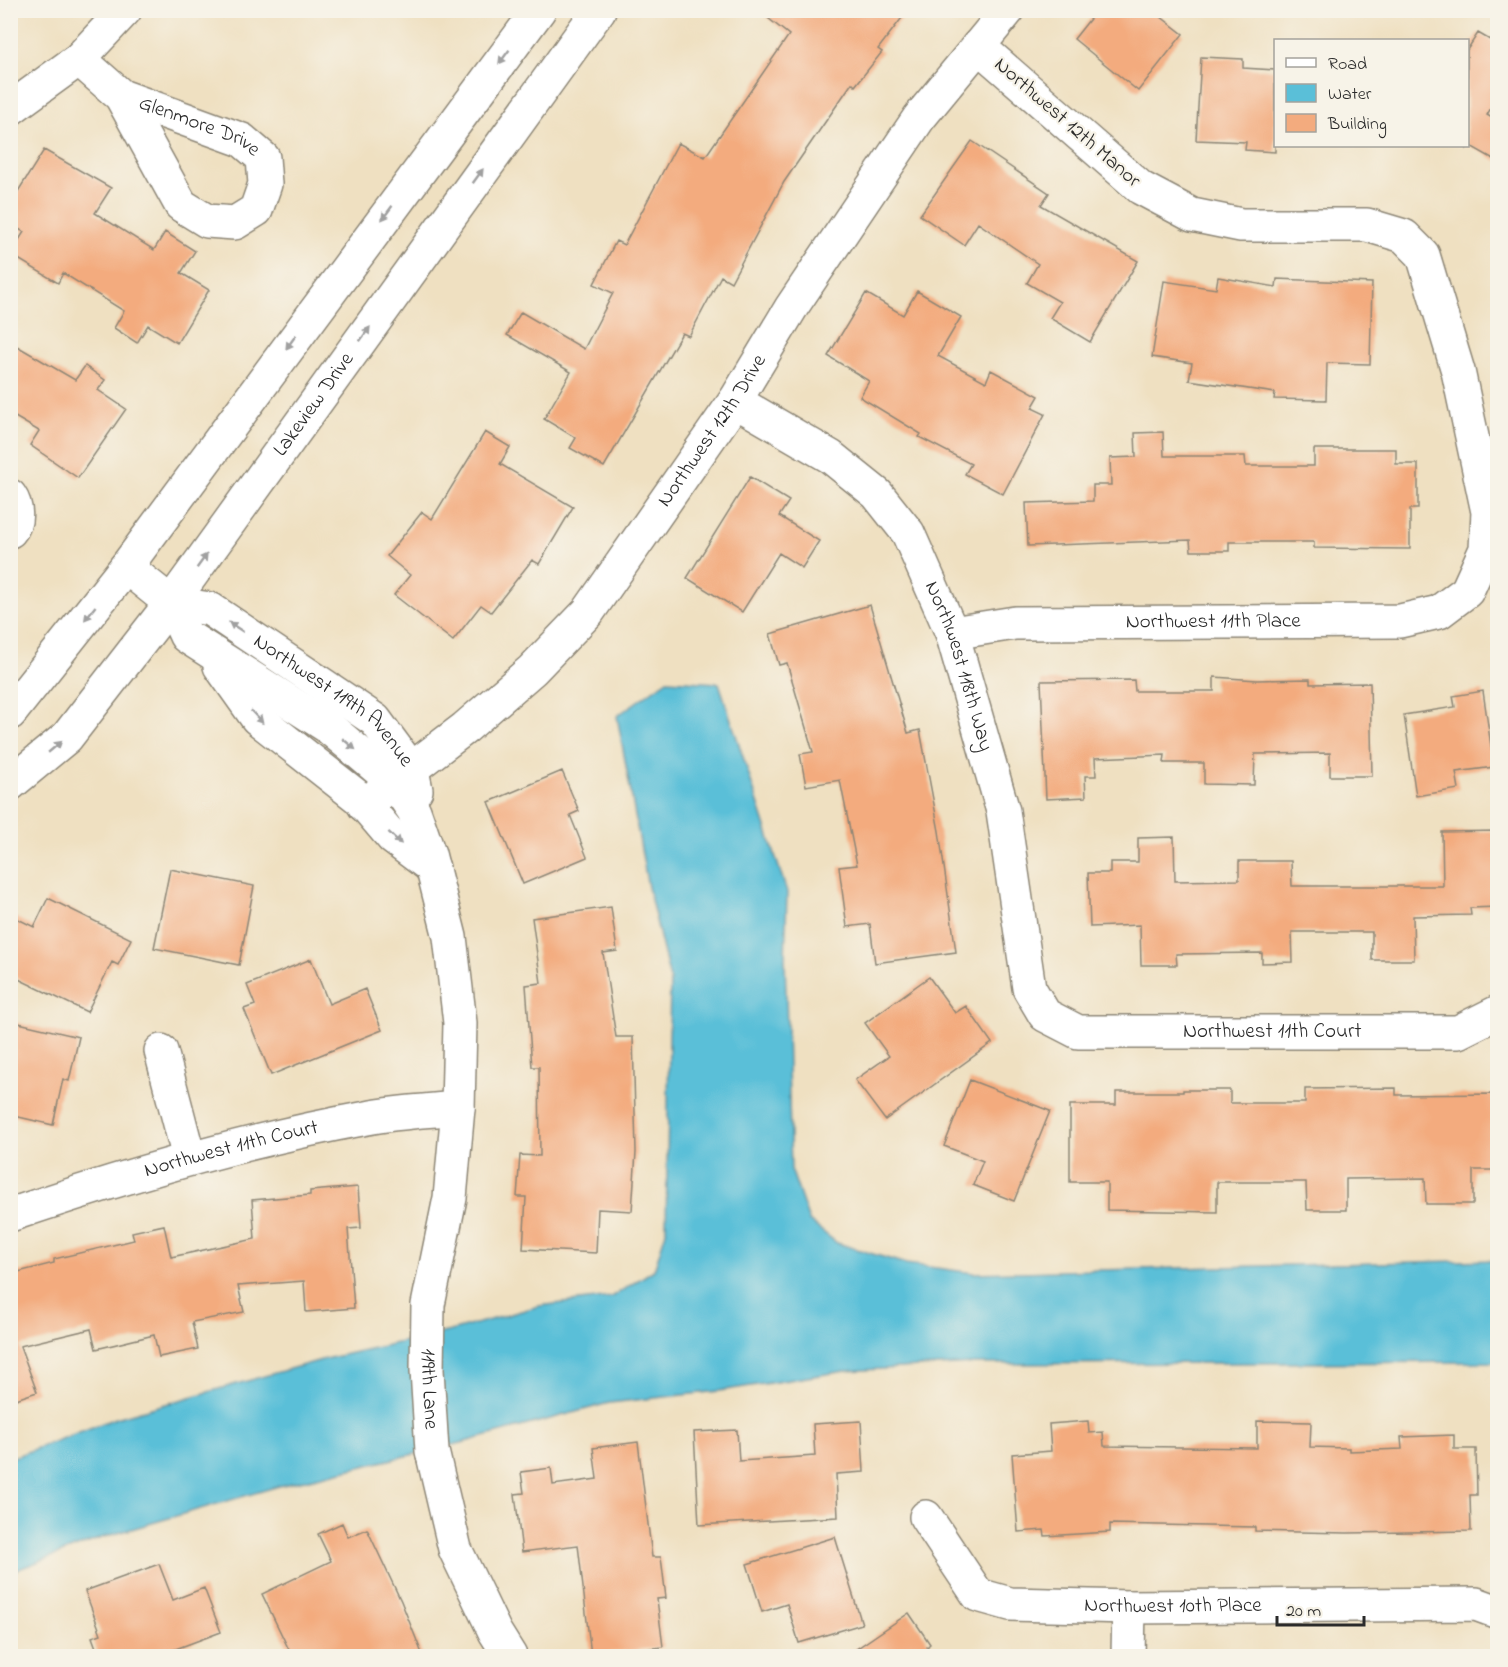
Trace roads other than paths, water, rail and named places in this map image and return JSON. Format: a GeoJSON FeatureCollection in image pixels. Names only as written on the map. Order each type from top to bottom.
{"type":"FeatureCollection","features":[{"type":"Feature","properties":{"kind":"street"},"geometry":{"type":"LineString","coordinates":[[10,109],[79,59],[125,10]]}},
{"type":"Feature","properties":{"kind":"street"},"geometry":{"type":"LineString","coordinates":[[10,713],[126,567],[539,10]]}},
{"type":"Feature","properties":{"kind":"street","name":"Lakeview Drive"},"geometry":{"type":"LineString","coordinates":[[10,784],[67,737],[171,603],[599,10]]}},
{"type":"Feature","properties":{"kind":"street","name":"Northwest 12th Drive"},"geometry":{"type":"LineString","coordinates":[[364,805],[404,777],[532,670],[588,612],[735,401],[854,213],[919,118],[1008,10]]}},
{"type":"Feature","properties":{"kind":"street","name":"Northwest 12th Manor"},"geometry":{"type":"LineString","coordinates":[[978,46],[1141,188],[1192,215],[1241,225],[1367,225],[1404,237],[1423,255],[1458,371],[1488,512],[1486,549],[1467,591]]}},
{"type":"Feature","properties":{"kind":"street","name":"Glenmore Drive"},"geometry":{"type":"LineString","coordinates":[[79,59],[121,96],[181,205],[207,221],[235,224],[256,210],[265,184],[263,158],[242,140],[121,96]]}},
{"type":"Feature","properties":{"kind":"street","name":"Northwest 118th Way"},"geometry":{"type":"LineString","coordinates":[[735,401],[831,457],[877,494],[908,533],[952,633],[1003,812],[1029,988],[1045,1015]]}},
{"type":"Feature","properties":{"kind":"street"},"geometry":{"type":"LineString","coordinates":[[10,496],[16,504],[14,527],[10,531]]}},
{"type":"Feature","properties":{"kind":"street","name":"Northwest 119th Avenue"},"geometry":{"type":"LineString","coordinates":[[126,567],[171,603],[186,636],[404,777]]}},
{"type":"Feature","properties":{"kind":"street","name":"Northwest 11th Place"},"geometry":{"type":"LineString","coordinates":[[952,633],[1015,624],[1400,621],[1439,612],[1467,591]]}},
{"type":"Feature","properties":{"kind":"street","name":"Northwest 119th Avenue"},"geometry":{"type":"LineString","coordinates":[[171,603],[210,609],[375,720],[404,777],[431,861],[450,937],[460,1023],[458,1108]]}},
{"type":"Feature","properties":{"kind":"street","name":"Northwest 119th Avenue"},"geometry":{"type":"LineString","coordinates":[[210,653],[257,718],[364,805],[393,838],[431,861]]}},
{"type":"Feature","properties":{"kind":"street","name":"Northwest 11th Court"},"geometry":{"type":"LineString","coordinates":[[1045,1015],[1077,1032],[1458,1032],[1497,1012]]}},
{"type":"Feature","properties":{"kind":"street"},"geometry":{"type":"LineString","coordinates":[[160,1051],[189,1158]]}},
{"type":"Feature","properties":{"kind":"street","name":"Northwest 11th Court"},"geometry":{"type":"LineString","coordinates":[[10,1215],[189,1158],[369,1118],[458,1108]]}},
{"type":"Feature","properties":{"kind":"street","name":"119th Lane"},"geometry":{"type":"LineString","coordinates":[[458,1108],[450,1198],[428,1305],[427,1371],[432,1451],[455,1549],[495,1632],[510,1656]]}},
{"type":"Feature","properties":{"kind":"street","name":"Northwest 10th Place"},"geometry":{"type":"LineString","coordinates":[[926,1516],[978,1595],[1010,1604],[1129,1607],[1476,1604],[1497,1612]]}},
{"type":"Feature","properties":{"kind":"street"},"geometry":{"type":"LineString","coordinates":[[1128,1656],[1129,1607]]}},
{"type":"Feature","properties":{"kind":"water"},"geometry":{"type":"Polygon","coordinates":[[[667,680],[719,683],[787,892],[785,960],[791,1169],[809,1221],[837,1243],[906,1264],[974,1273],[1497,1260],[1497,1362],[974,1364],[845,1371],[719,1391],[609,1403],[461,1443],[279,1486],[104,1537],[11,1572],[11,1458],[116,1418],[325,1359],[451,1331],[539,1306],[612,1297],[654,1270],[666,1232],[670,979],[648,887],[617,716],[667,680]]]}}]}
